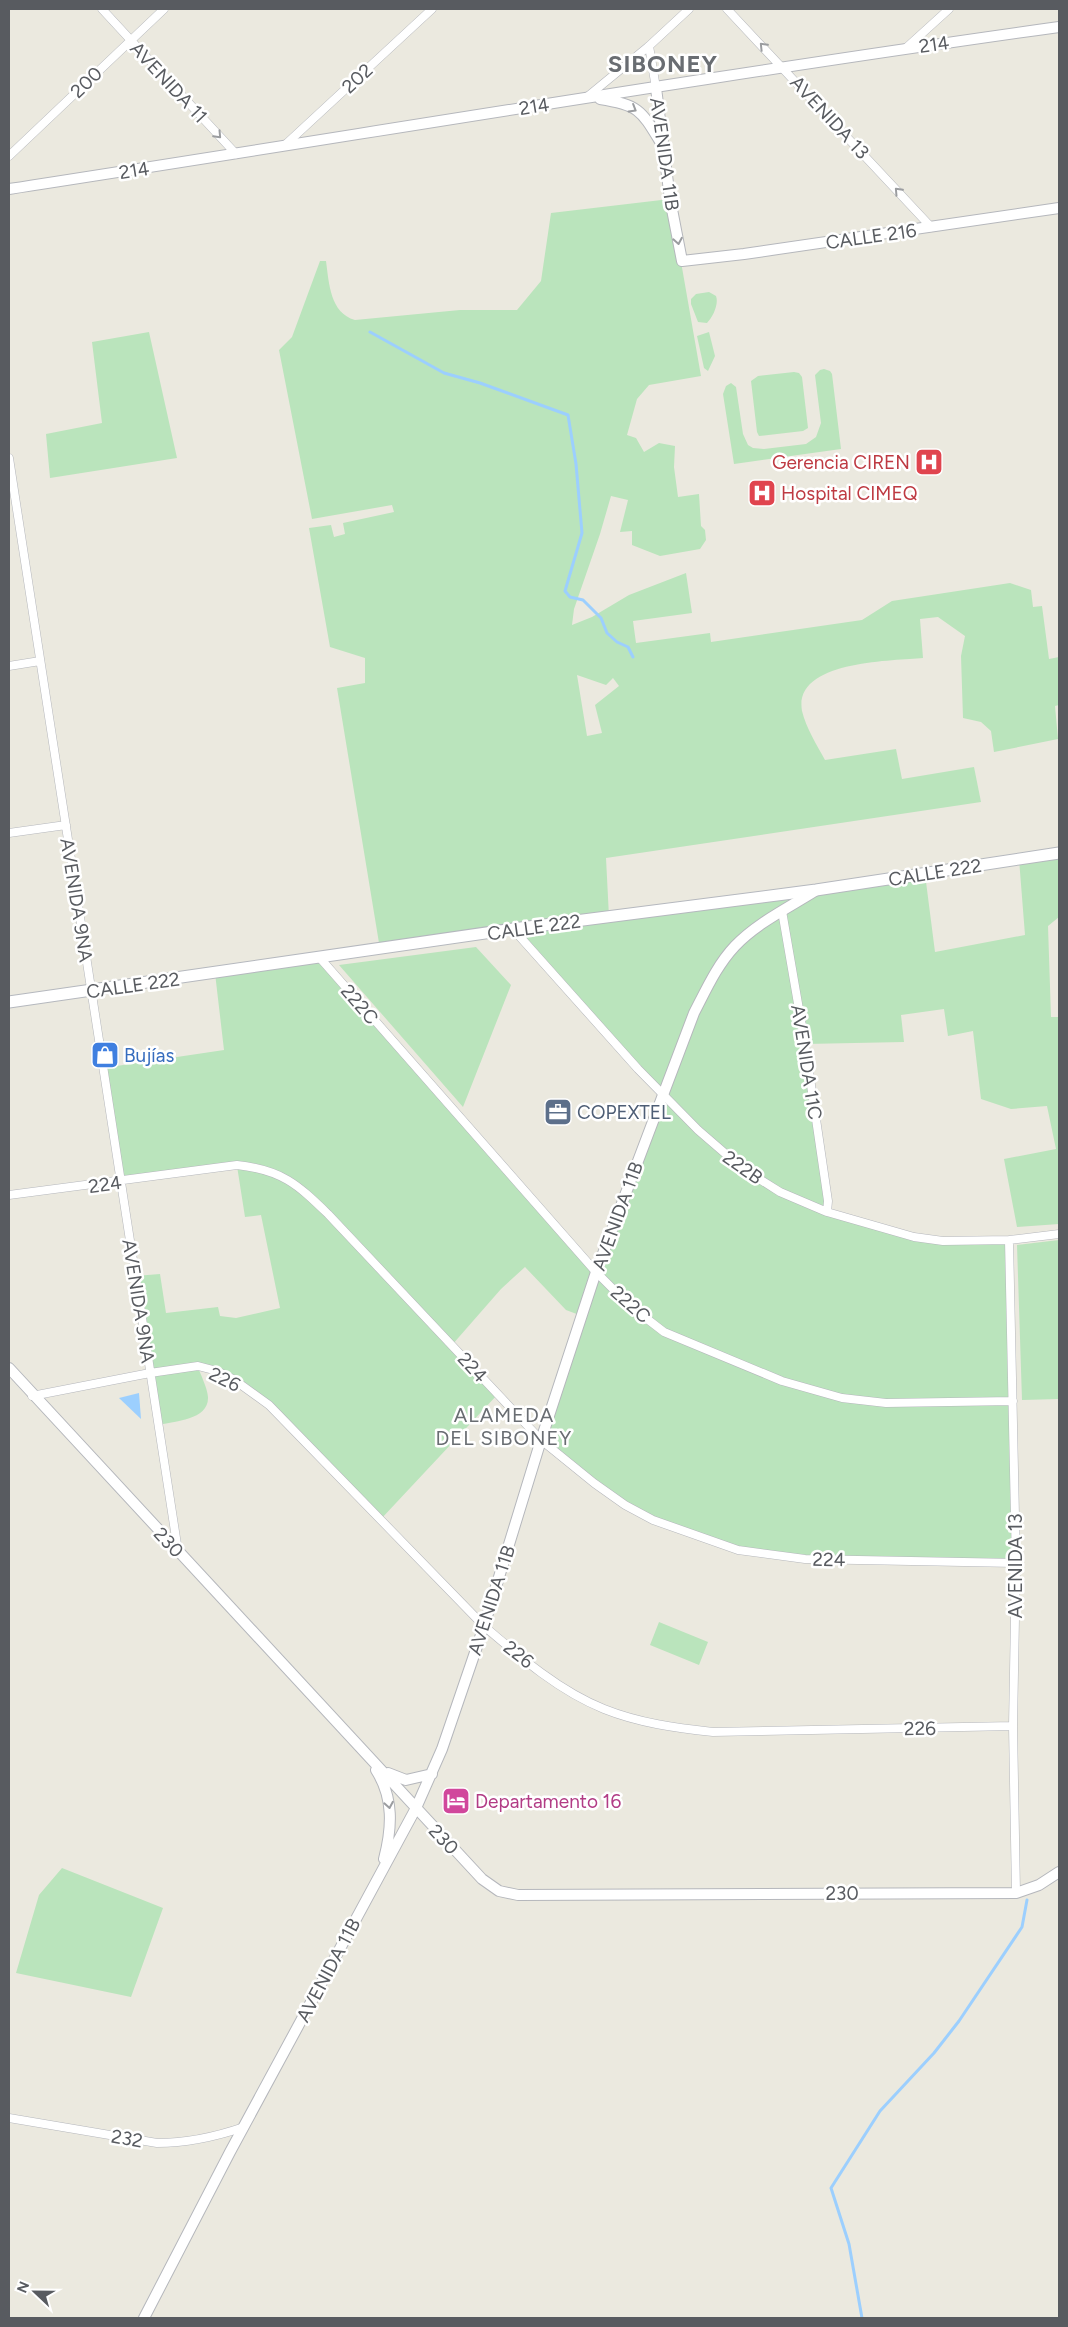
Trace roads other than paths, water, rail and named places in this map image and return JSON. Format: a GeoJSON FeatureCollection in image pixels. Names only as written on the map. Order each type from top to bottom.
{"type":"FeatureCollection","features":[{"type":"Feature","properties":{"kind":"main road","name":"CALLE 222"},"geometry":{"type":"LineString","coordinates":[[9,1002],[514,929],[816,890],[1059,853]]}},
{"type":"Feature","properties":{"kind":"street","name":"AVENIDA 11"},"geometry":{"type":"LineString","coordinates":[[102,9],[236,154]]}},
{"type":"Feature","properties":{"kind":"street","name":"200"},"geometry":{"type":"LineString","coordinates":[[9,156],[164,9]]}},
{"type":"Feature","properties":{"kind":"street","name":"202"},"geometry":{"type":"LineString","coordinates":[[283,147],[432,9]]}},
{"type":"Feature","properties":{"kind":"street"},"geometry":{"type":"LineString","coordinates":[[587,97],[649,46],[689,9]]}},
{"type":"Feature","properties":{"kind":"street","name":"AVENIDA 13"},"geometry":{"type":"LineString","coordinates":[[727,9],[931,227]]}},
{"type":"Feature","properties":{"kind":"street"},"geometry":{"type":"LineString","coordinates":[[906,48],[949,9]]}},
{"type":"Feature","properties":{"kind":"street","name":"214"},"geometry":{"type":"LineString","coordinates":[[9,189],[283,147],[587,97],[785,69],[906,48],[1059,27]]}},
{"type":"Feature","properties":{"kind":"street","name":"AVENIDA 11B"},"geometry":{"type":"LineString","coordinates":[[649,46],[682,261]]}},
{"type":"Feature","properties":{"kind":"street"},"geometry":{"type":"LineString","coordinates":[[587,97],[632,106],[646,118],[663,145]]}},
{"type":"Feature","properties":{"kind":"street","name":"CALLE 216"},"geometry":{"type":"LineString","coordinates":[[682,261],[1059,208]]}},
{"type":"Feature","properties":{"kind":"street","name":"AVENIDA 9NA"},"geometry":{"type":"LineString","coordinates":[[9,458],[12,501],[66,825],[178,1550]]}},
{"type":"Feature","properties":{"kind":"street"},"geometry":{"type":"LineString","coordinates":[[9,666],[40,661]]}},
{"type":"Feature","properties":{"kind":"street"},"geometry":{"type":"LineString","coordinates":[[9,833],[66,825]]}},
{"type":"Feature","properties":{"kind":"street","name":"AVENIDA 11B"},"geometry":{"type":"LineString","coordinates":[[144,2318],[244,2127],[416,1808],[432,1774],[484,1626],[541,1440],[596,1272],[694,1013],[712,978],[734,947],[756,928],[816,890]]}},
{"type":"Feature","properties":{"kind":"street","name":"AVENIDA 11C"},"geometry":{"type":"LineString","coordinates":[[782,911],[808,1064],[828,1201],[827,1212]]}},
{"type":"Feature","properties":{"kind":"street","name":"222B"},"geometry":{"type":"LineString","coordinates":[[514,929],[638,1069],[718,1149],[742,1168],[780,1192],[827,1212],[914,1237],[943,1241],[1009,1240],[1059,1234]]}},
{"type":"Feature","properties":{"kind":"street","name":"222C"},"geometry":{"type":"LineString","coordinates":[[320,958],[596,1272],[629,1305],[664,1332],[782,1381],[842,1398],[886,1403],[1013,1400]]}},
{"type":"Feature","properties":{"kind":"street","name":"224"},"geometry":{"type":"LineString","coordinates":[[9,1196],[237,1165],[256,1168],[294,1182],[328,1214],[541,1440],[594,1483],[625,1505],[652,1520],[738,1550],[805,1559],[1016,1563]]}},
{"type":"Feature","properties":{"kind":"street","name":"AVENIDA 13"},"geometry":{"type":"LineString","coordinates":[[1009,1240],[1016,1563],[1013,1726],[1016,1893]]}},
{"type":"Feature","properties":{"kind":"street","name":"226"},"geometry":{"type":"LineString","coordinates":[[32,1396],[150,1373],[198,1366],[217,1371],[233,1379],[269,1405],[484,1626],[523,1660],[574,1694],[603,1709],[634,1720],[667,1727],[713,1732],[1013,1726]]}},
{"type":"Feature","properties":{"kind":"street","name":"230"},"geometry":{"type":"LineString","coordinates":[[9,1368],[32,1396],[178,1550],[489,1887],[508,1894],[1016,1893],[1039,1885],[1059,1872]]}},
{"type":"Feature","properties":{"kind":"street"},"geometry":{"type":"LineString","coordinates":[[360,1746],[378,1772],[389,1802],[391,1830],[380,1875]]}},
{"type":"Feature","properties":{"kind":"street"},"geometry":{"type":"LineString","coordinates":[[377,1766],[391,1775],[406,1780],[432,1774]]}},
{"type":"Feature","properties":{"kind":"street","name":"232"},"geometry":{"type":"LineString","coordinates":[[9,2118],[157,2143],[178,2143],[219,2136],[244,2127]]}},
{"type":"Feature","properties":{"kind":"water"},"geometry":{"type":"Polygon","coordinates":[[[139,1393],[141,1419],[119,1398],[139,1393]]]}},
{"type":"Feature","properties":{"kind":"waterway"},"geometry":{"type":"LineString","coordinates":[[370,332],[444,373],[480,383],[568,415],[576,464],[582,533],[565,591],[570,597],[583,600],[601,618],[607,633],[617,642],[628,647],[633,657]]}},
{"type":"Feature","properties":{"kind":"waterway"},"geometry":{"type":"LineString","coordinates":[[862,2318],[849,2244],[831,2188],[880,2111],[934,2053],[959,2021],[1022,1927],[1027,1900]]}},
{"type":"Feature","properties":{"kind":"place","name":"Gerencia CIREN"},"geometry":{"type":"Point","coordinates":[929,462]}},
{"type":"Feature","properties":{"kind":"place","name":"Hospital CIMEQ"},"geometry":{"type":"Point","coordinates":[762,493]}},
{"type":"Feature","properties":{"kind":"place","name":"Bujías"},"geometry":{"type":"Point","coordinates":[105,1055]}},
{"type":"Feature","properties":{"kind":"place","name":"COPEXTEL"},"geometry":{"type":"Point","coordinates":[558,1112]}},
{"type":"Feature","properties":{"kind":"place","name":"Departamento 16"},"geometry":{"type":"Point","coordinates":[456,1801]}},
{"type":"Feature","properties":{"kind":"district","name":"SIBONEY"},"geometry":{"type":"Point","coordinates":[663,64]}},
{"type":"Feature","properties":{"kind":"district","name":"ALAMEDA DEL SIBONEY"},"geometry":{"type":"Point","coordinates":[504,1426]}}]}
